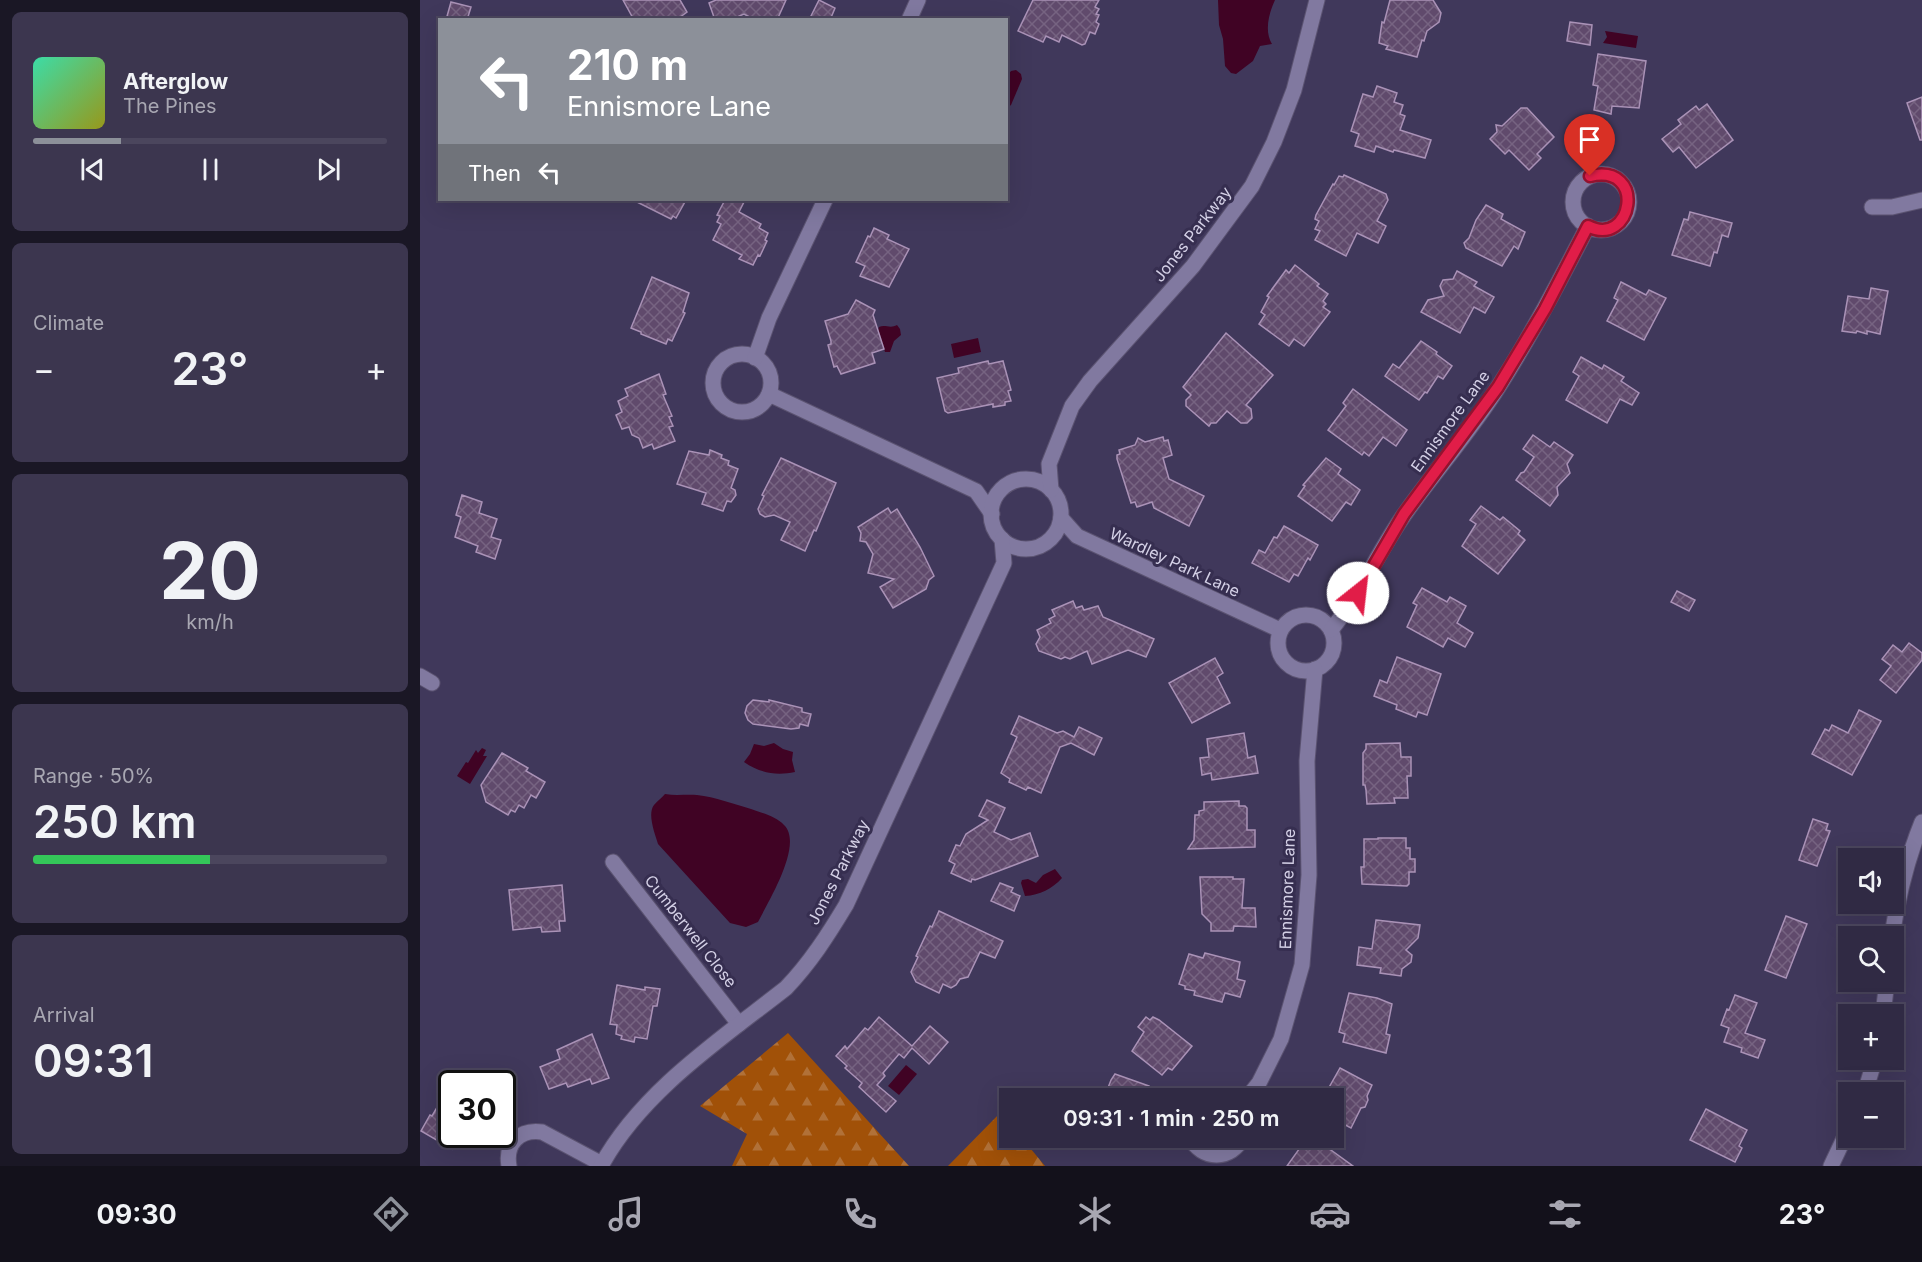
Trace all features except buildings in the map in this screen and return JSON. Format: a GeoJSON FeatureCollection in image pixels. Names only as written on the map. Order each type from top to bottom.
{"type":"FeatureCollection","features":[{"type":"Feature","properties":{"kind":"street"},"geometry":{"type":"LineString","coordinates":[[910,18],[918,0]]}},
{"type":"Feature","properties":{"kind":"street","name":"Jones Parkway"},"geometry":{"type":"LineString","coordinates":[[1051,490],[1049,464],[1072,406],[1090,381],[1193,266],[1252,186],[1274,142],[1293,90],[1317,0]]}},
{"type":"Feature","properties":{"kind":"street"},"geometry":{"type":"LineString","coordinates":[[1872,207],[1892,207],[1922,200]]}},
{"type":"Feature","properties":{"kind":"street"},"geometry":{"type":"LineString","coordinates":[[755,357],[769,318],[825,201]]}},
{"type":"Feature","properties":{"kind":"street","name":"Ennismore Lane"},"geometry":{"type":"LineString","coordinates":[[1331,630],[1349,609],[1404,514],[1498,387],[1545,309],[1588,226]]}},
{"type":"Feature","properties":{"kind":"street"},"geometry":{"type":"LineString","coordinates":[[745,354],[755,357],[768,369],[771,378],[769,394],[754,410],[745,412],[727,407],[715,392],[713,383],[715,373],[720,365],[735,355],[745,354]]}},
{"type":"Feature","properties":{"kind":"street"},"geometry":{"type":"LineString","coordinates":[[769,394],[976,491],[1003,489]]}},
{"type":"Feature","properties":{"kind":"street","name":"Jones Parkway"},"geometry":{"type":"LineString","coordinates":[[1030,480],[1049,464]]}},
{"type":"Feature","properties":{"kind":"street"},"geometry":{"type":"LineString","coordinates":[[976,491],[992,514],[995,530],[1002,539],[1015,547],[1037,548],[1051,539],[1058,530],[1061,518],[1058,501],[1051,490],[1042,483],[1030,480],[1013,482],[1003,489],[996,498],[992,514]]}},
{"type":"Feature","properties":{"kind":"street","name":"Wardley Park Lane"},"geometry":{"type":"LineString","coordinates":[[1061,518],[1077,536],[1280,630]]}},
{"type":"Feature","properties":{"kind":"street"},"geometry":{"type":"LineString","coordinates":[[1051,539],[1077,536]]}},
{"type":"Feature","properties":{"kind":"street","name":"Jones Parkway"},"geometry":{"type":"LineString","coordinates":[[601,1165],[627,1127],[663,1087],[786,988],[826,938],[846,905],[1004,563],[1002,539]]}},
{"type":"Feature","properties":{"kind":"street"},"geometry":{"type":"LineString","coordinates":[[1004,563],[1027,549]]}},
{"type":"Feature","properties":{"kind":"street"},"geometry":{"type":"LineString","coordinates":[[1305,614],[1314,615],[1323,620],[1331,630],[1334,645],[1332,654],[1326,662],[1315,669],[1301,671],[1285,662],[1278,646],[1280,630],[1287,621],[1305,614]]}},
{"type":"Feature","properties":{"kind":"street","name":"Ennismore Lane"},"geometry":{"type":"LineString","coordinates":[[1255,1088],[1281,1039],[1302,964],[1310,875],[1307,761],[1315,669]]}},
{"type":"Feature","properties":{"kind":"street"},"geometry":{"type":"LineString","coordinates":[[1893,926],[1897,900],[1922,822]]}},
{"type":"Feature","properties":{"kind":"street","name":"Cumberwell Close"},"geometry":{"type":"LineString","coordinates":[[614,862],[739,1024]]}},
{"type":"Feature","properties":{"kind":"street"},"geometry":{"type":"LineString","coordinates":[[509,1166],[508,1149],[512,1142],[525,1132],[533,1131],[542,1132],[601,1165]]}},
{"type":"Feature","properties":{"kind":"street"},"geometry":{"type":"LineString","coordinates":[[1197,1148],[1212,1156],[1230,1153],[1236,1148]]}},
{"type":"Feature","properties":{"kind":"street"},"geometry":{"type":"LineString","coordinates":[[1831,1166],[1840,1148]]}},
{"type":"Feature","properties":{"kind":"green space"},"geometry":{"type":"Polygon","coordinates":[[[788,1033],[909,1166],[732,1166],[747,1134],[700,1106],[788,1033]]]}},
{"type":"Feature","properties":{"kind":"green space"},"geometry":{"type":"Polygon","coordinates":[[[999,1114],[999,1148],[1030,1148],[1045,1166],[948,1166],[999,1114]]]}},
{"type":"Feature","properties":{"kind":"shaded area"},"geometry":{"type":"Polygon","coordinates":[[[1218,0],[1275,0],[1269,16],[1268,28],[1272,44],[1260,46],[1253,61],[1236,74],[1231,73],[1225,66],[1218,0]]]}},
{"type":"Feature","properties":{"kind":"shaded area"},"geometry":{"type":"Polygon","coordinates":[[[1605,31],[1638,36],[1636,48],[1603,43],[1607,37],[1605,31]]]}},
{"type":"Feature","properties":{"kind":"shaded area"},"geometry":{"type":"Polygon","coordinates":[[[1016,70],[1021,74],[1022,79],[1008,107],[1008,75],[1016,70]]]}},
{"type":"Feature","properties":{"kind":"shaded area"},"geometry":{"type":"Polygon","coordinates":[[[897,325],[901,335],[894,341],[890,352],[885,352],[879,327],[897,325]]]}},
{"type":"Feature","properties":{"kind":"shaded area"},"geometry":{"type":"Polygon","coordinates":[[[978,338],[981,352],[954,358],[951,344],[978,338]]]}},
{"type":"Feature","properties":{"kind":"shaded area"},"geometry":{"type":"Polygon","coordinates":[[[774,743],[793,752],[795,772],[768,773],[744,762],[754,744],[764,746],[774,743]]]}},
{"type":"Feature","properties":{"kind":"shaded area"},"geometry":{"type":"Polygon","coordinates":[[[482,748],[486,750],[483,756],[487,756],[470,784],[457,776],[476,750],[478,753],[482,748]]]}},
{"type":"Feature","properties":{"kind":"shaded area"},"geometry":{"type":"Polygon","coordinates":[[[665,794],[697,795],[718,799],[769,815],[784,825],[789,834],[790,845],[787,859],[776,888],[758,922],[746,927],[730,923],[658,844],[651,813],[654,805],[665,794]]]}},
{"type":"Feature","properties":{"kind":"shaded area"},"geometry":{"type":"Polygon","coordinates":[[[1055,869],[1062,878],[1058,882],[1041,893],[1025,896],[1022,880],[1028,879],[1036,883],[1043,875],[1055,869]]]}},
{"type":"Feature","properties":{"kind":"shaded area"},"geometry":{"type":"Polygon","coordinates":[[[906,1065],[917,1074],[899,1095],[888,1086],[906,1065]]]}},
{"type":"Feature","properties":{"kind":"route"},"geometry":{"type":"LineString","coordinates":[[1358,593],[1404,514],[1498,387],[1545,309],[1588,226],[1601,230],[1611,228],[1625,216],[1629,199],[1622,183],[1607,175],[1590,176]]}}]}
